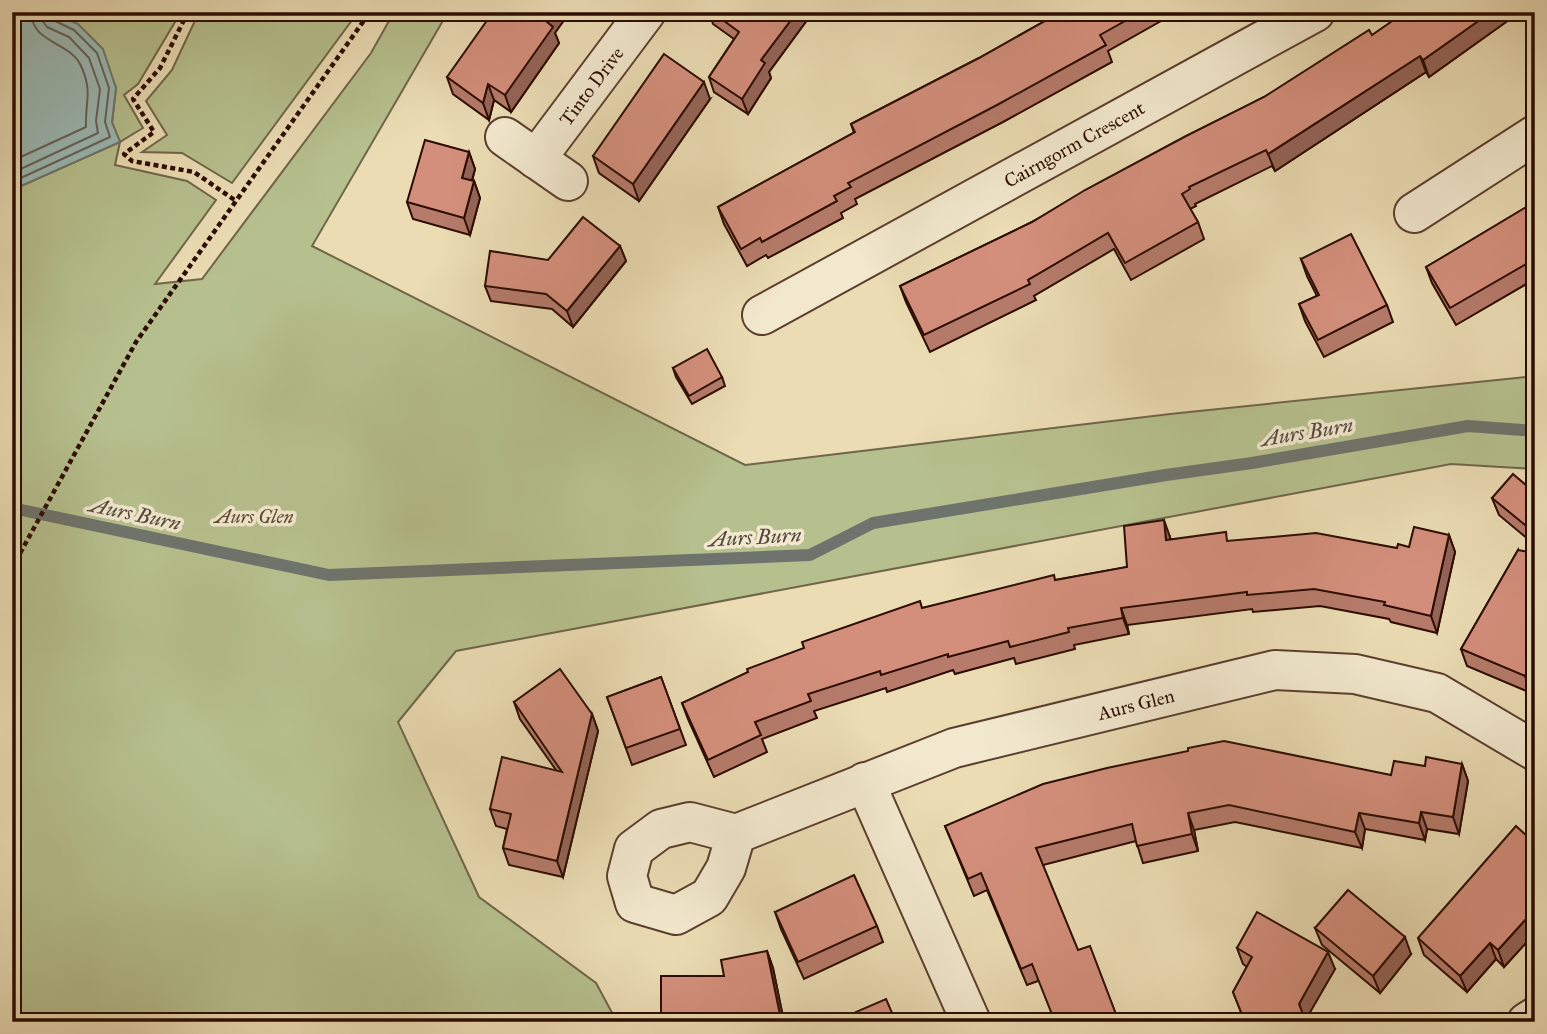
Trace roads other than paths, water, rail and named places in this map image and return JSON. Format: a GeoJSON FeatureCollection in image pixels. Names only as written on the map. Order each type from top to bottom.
{"type":"FeatureCollection","features":[{"type":"Feature","properties":{"kind":"street","name":"Tinto Drive"},"geometry":{"type":"LineString","coordinates":[[537,159],[646,12]]}},
{"type":"Feature","properties":{"kind":"street","name":"Cairngorm Crescent"},"geometry":{"type":"LineString","coordinates":[[762,315],[838,285],[1314,12]]}},
{"type":"Feature","properties":{"kind":"street"},"geometry":{"type":"LineString","coordinates":[[1414,213],[1535,135]]}},
{"type":"Feature","properties":{"kind":"street"},"geometry":{"type":"LineString","coordinates":[[505,137],[568,181]]}},
{"type":"Feature","properties":{"kind":"street","name":"Aurs Glen"},"geometry":{"type":"LineString","coordinates":[[736,834],[954,748],[1275,670],[1355,674],[1437,693],[1535,751]]}},
{"type":"Feature","properties":{"kind":"street"},"geometry":{"type":"LineString","coordinates":[[865,782],[971,1022]]}},
{"type":"Feature","properties":{"kind":"street"},"geometry":{"type":"LineString","coordinates":[[1527,1022],[1535,1017]]}},
{"type":"Feature","properties":{"kind":"water"},"geometry":{"type":"Polygon","coordinates":[[[12,12],[50,12],[78,24],[103,49],[116,88],[112,122],[120,142],[12,190],[12,12]]]}},
{"type":"Feature","properties":{"kind":"waterway","name":"Aurs Burn"},"geometry":{"type":"LineString","coordinates":[[12,508],[329,575],[810,555],[873,523],[1468,426],[1535,431]]}}]}
